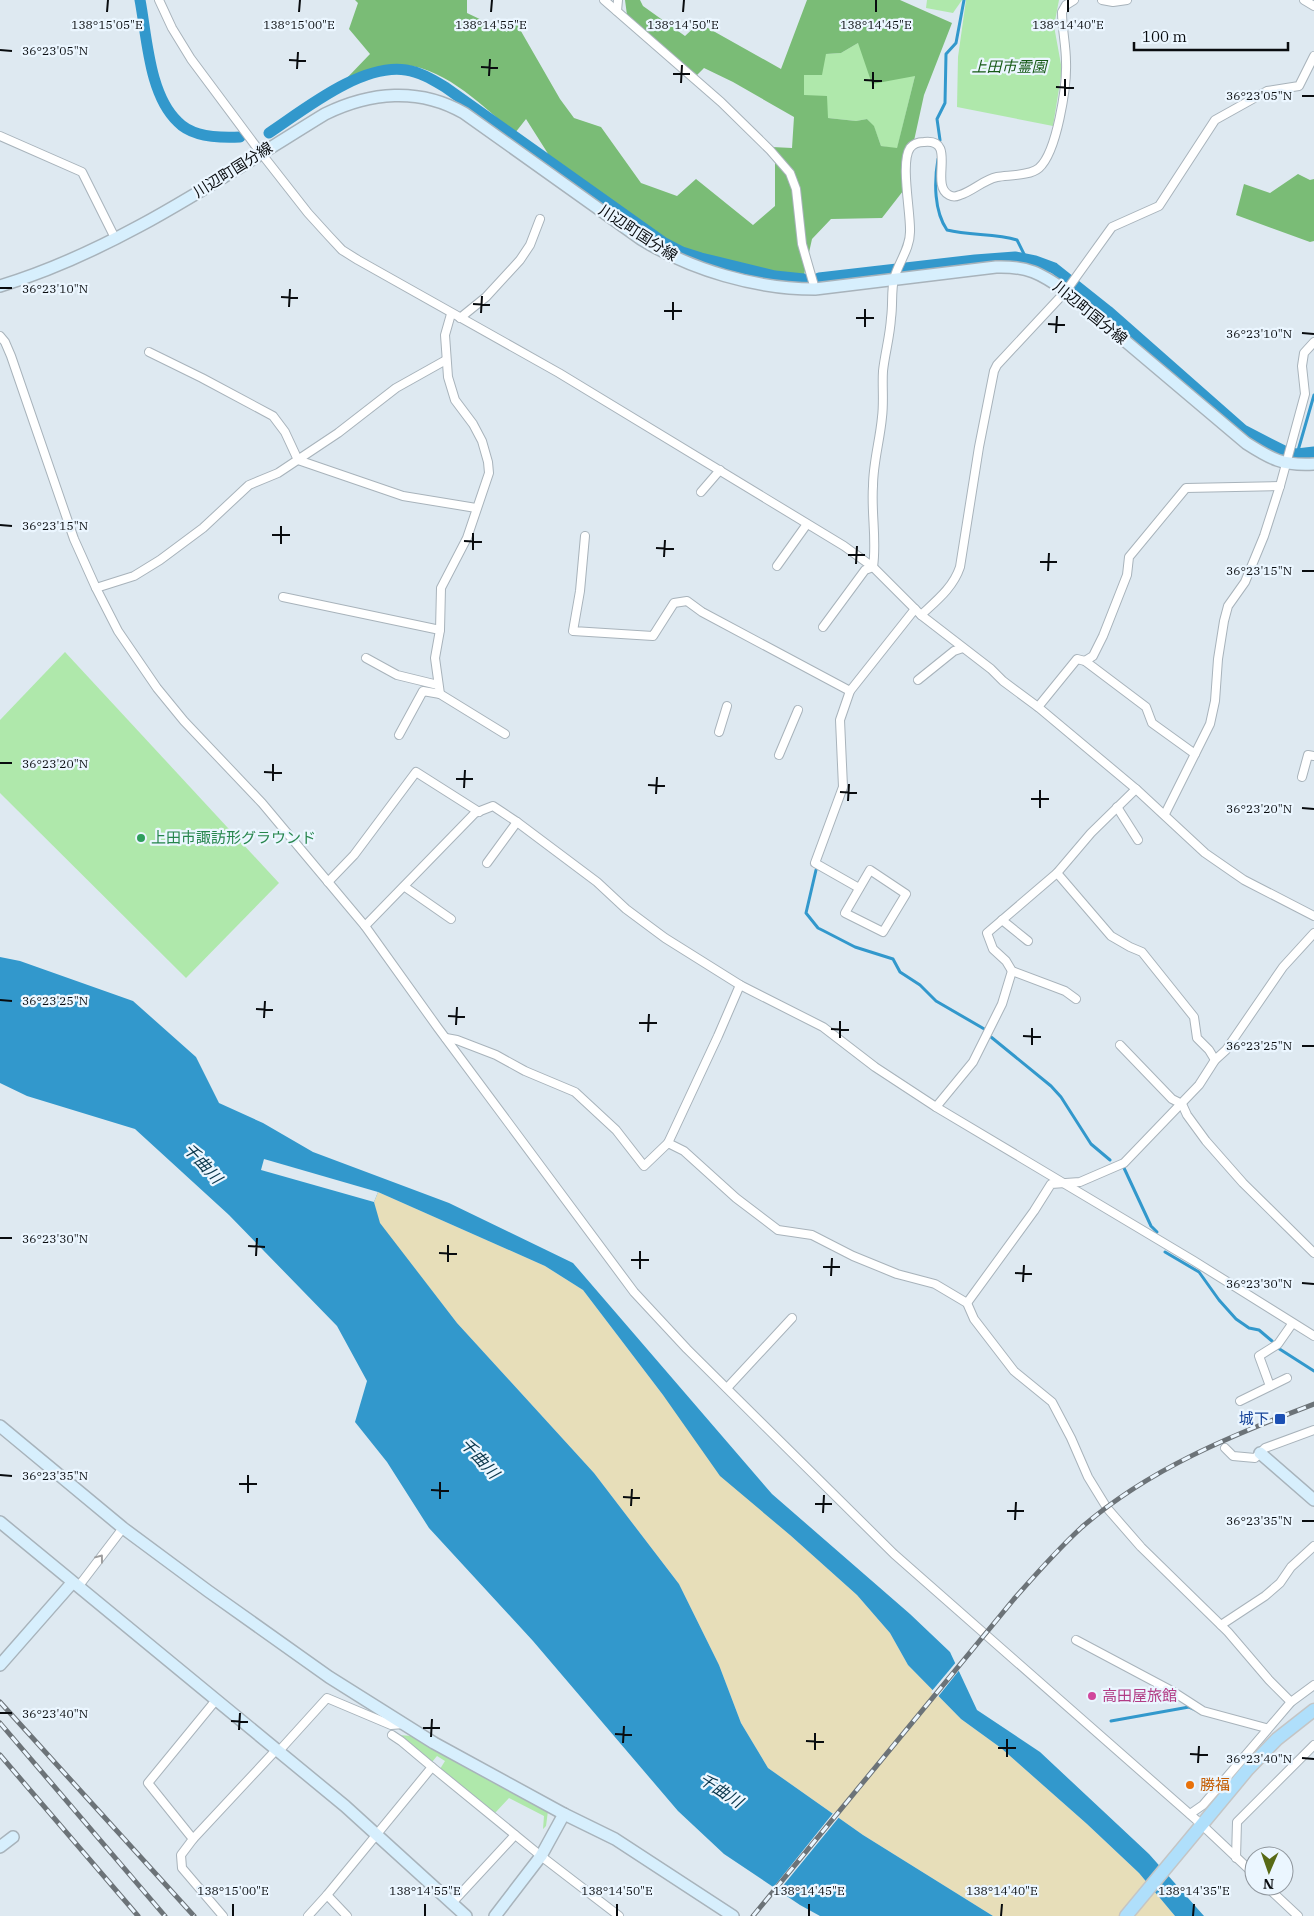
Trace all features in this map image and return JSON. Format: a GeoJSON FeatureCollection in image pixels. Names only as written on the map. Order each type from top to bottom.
{"type":"FeatureCollection","features":[{"type":"Feature","properties":{"kind":"main road"},"geometry":{"type":"LineString","coordinates":[[1126,1916],[1261,1755],[1277,1739],[1314,1710]]}},
{"type":"Feature","properties":{"kind":"street"},"geometry":{"type":"LineString","coordinates":[[159,0],[172,28],[191,59],[308,213],[342,250],[451,314],[567,378],[844,546],[873,567],[918,612],[1038,707],[1136,789],[1205,853],[1244,880],[1314,916]]}},
{"type":"Feature","properties":{"kind":"street"},"geometry":{"type":"LineString","coordinates":[[604,0],[721,102],[770,150],[790,173],[796,189],[804,250],[815,289]]}},
{"type":"Feature","properties":{"kind":"street"},"geometry":{"type":"LineString","coordinates":[[618,0],[618,11]]}},
{"type":"Feature","properties":{"kind":"street"},"geometry":{"type":"LineString","coordinates":[[873,567],[874,468],[882,419],[883,373],[892,316],[895,276],[909,241],[910,232],[906,192],[907,156],[910,148],[915,144],[930,142],[939,146],[942,152],[941,188],[945,193],[953,197],[962,195],[985,181],[997,177],[1038,169],[1051,150],[1057,131],[1066,73],[1062,12],[1066,5],[1074,0]]}},
{"type":"Feature","properties":{"kind":"street"},"geometry":{"type":"LineString","coordinates":[[1102,0],[1113,2],[1127,0]]}},
{"type":"Feature","properties":{"kind":"street"},"geometry":{"type":"LineString","coordinates":[[1304,0],[1314,6]]}},
{"type":"Feature","properties":{"kind":"street"},"geometry":{"type":"LineString","coordinates":[[859,888],[815,863],[843,787],[840,720],[850,691],[918,612],[946,591],[958,575],[979,447],[994,371],[997,365],[1066,291],[1112,227],[1158,206],[1215,120],[1267,91],[1300,86],[1314,56]]}},
{"type":"Feature","properties":{"kind":"street","name":"川辺町国分線"},"geometry":{"type":"LineString","coordinates":[[0,286],[56,266],[115,238],[186,199],[325,114],[345,104],[388,95],[405,94],[434,100],[464,112],[641,239],[678,260],[697,267],[770,286],[815,289],[895,276],[1015,266],[1027,269],[1047,278],[1066,291],[1246,442],[1266,455],[1289,456],[1314,464]]}},
{"type":"Feature","properties":{"kind":"street"},"geometry":{"type":"LineString","coordinates":[[0,136],[82,172],[115,238]]}},
{"type":"Feature","properties":{"kind":"street"},"geometry":{"type":"LineString","coordinates":[[460,318],[486,297],[520,260],[530,245],[540,220]]}},
{"type":"Feature","properties":{"kind":"street"},"geometry":{"type":"LineString","coordinates":[[440,694],[435,658],[440,630],[441,588],[467,538],[489,473],[482,441],[474,424],[455,400],[448,377],[445,335],[451,314]]}},
{"type":"Feature","properties":{"kind":"street"},"geometry":{"type":"LineString","coordinates":[[0,336],[11,356],[74,539],[118,631],[184,721],[262,803],[364,926],[634,1292],[687,1349],[894,1554],[1190,1814],[1199,1827],[1244,1865]]}},
{"type":"Feature","properties":{"kind":"street"},"geometry":{"type":"LineString","coordinates":[[1164,814],[1210,724],[1215,701],[1218,659],[1228,606],[1244,582],[1264,536],[1289,456],[1305,394],[1302,366],[1304,353],[1314,342]]}},
{"type":"Feature","properties":{"kind":"street"},"geometry":{"type":"LineString","coordinates":[[149,352],[273,416],[285,432],[298,460],[403,496],[476,508]]}},
{"type":"Feature","properties":{"kind":"street"},"geometry":{"type":"LineString","coordinates":[[96,588],[134,576],[160,560],[203,528],[249,485],[278,473],[338,433],[396,388],[446,360]]}},
{"type":"Feature","properties":{"kind":"street"},"geometry":{"type":"LineString","coordinates":[[702,492],[720,470]]}},
{"type":"Feature","properties":{"kind":"street"},"geometry":{"type":"LineString","coordinates":[[1086,662],[1093,656],[1103,636],[1127,575],[1129,557],[1186,488],[1280,486]]}},
{"type":"Feature","properties":{"kind":"street"},"geometry":{"type":"LineString","coordinates":[[777,566],[807,524]]}},
{"type":"Feature","properties":{"kind":"street"},"geometry":{"type":"LineString","coordinates":[[585,536],[580,591],[573,631],[653,636],[674,603],[687,601],[702,612],[850,691]]}},
{"type":"Feature","properties":{"kind":"street"},"geometry":{"type":"LineString","coordinates":[[823,628],[865,570],[873,567]]}},
{"type":"Feature","properties":{"kind":"street"},"geometry":{"type":"LineString","coordinates":[[283,597],[440,630]]}},
{"type":"Feature","properties":{"kind":"street"},"geometry":{"type":"LineString","coordinates":[[918,680],[954,651],[964,648]]}},
{"type":"Feature","properties":{"kind":"street"},"geometry":{"type":"LineString","coordinates":[[366,658],[397,675],[438,684]]}},
{"type":"Feature","properties":{"kind":"street"},"geometry":{"type":"LineString","coordinates":[[1038,707],[1077,659],[1086,662],[1146,707],[1152,723],[1195,754]]}},
{"type":"Feature","properties":{"kind":"street"},"geometry":{"type":"LineString","coordinates":[[399,735],[423,691],[440,694],[505,734]]}},
{"type":"Feature","properties":{"kind":"street"},"geometry":{"type":"LineString","coordinates":[[719,732],[727,706]]}},
{"type":"Feature","properties":{"kind":"street"},"geometry":{"type":"LineString","coordinates":[[779,755],[798,710]]}},
{"type":"Feature","properties":{"kind":"street"},"geometry":{"type":"LineString","coordinates":[[1302,777],[1308,755],[1314,756]]}},
{"type":"Feature","properties":{"kind":"street"},"geometry":{"type":"LineString","coordinates":[[328,882],[354,855],[416,772],[480,812]]}},
{"type":"Feature","properties":{"kind":"street"},"geometry":{"type":"LineString","coordinates":[[1076,999],[1065,991],[1012,971],[1006,961],[993,949],[987,933],[1057,872],[1091,832],[1136,789]]}},
{"type":"Feature","properties":{"kind":"street"},"geometry":{"type":"LineString","coordinates":[[364,926],[405,887],[475,813],[493,806],[597,882],[626,910],[666,938],[740,985],[823,1027],[875,1067],[936,1107],[1194,1261],[1314,1336]]}},
{"type":"Feature","properties":{"kind":"street"},"geometry":{"type":"LineString","coordinates":[[1117,807],[1138,840]]}},
{"type":"Feature","properties":{"kind":"street"},"geometry":{"type":"LineString","coordinates":[[487,863],[517,822]]}},
{"type":"Feature","properties":{"kind":"street"},"geometry":{"type":"LineString","coordinates":[[870,870],[906,894],[883,932],[845,913],[859,888],[870,870]]}},
{"type":"Feature","properties":{"kind":"street"},"geometry":{"type":"LineString","coordinates":[[1057,872],[1111,936],[1142,952],[1194,1016],[1197,1038],[1209,1050],[1215,1060]]}},
{"type":"Feature","properties":{"kind":"street"},"geometry":{"type":"LineString","coordinates":[[405,887],[451,919]]}},
{"type":"Feature","properties":{"kind":"street"},"geometry":{"type":"LineString","coordinates":[[1002,920],[1028,942]]}},
{"type":"Feature","properties":{"kind":"street"},"geometry":{"type":"LineString","coordinates":[[967,1303],[1034,1211],[1051,1184],[1080,1182],[1124,1163],[1182,1104],[1199,1085],[1215,1060],[1226,1050],[1283,967],[1314,932]]}},
{"type":"Feature","properties":{"kind":"street"},"geometry":{"type":"LineString","coordinates":[[936,1107],[973,1062],[1002,1004],[1012,971]]}},
{"type":"Feature","properties":{"kind":"street"},"geometry":{"type":"LineString","coordinates":[[446,1038],[457,1040],[496,1055],[575,1092],[616,1130],[644,1166],[668,1143],[740,985]]}},
{"type":"Feature","properties":{"kind":"street"},"geometry":{"type":"LineString","coordinates":[[1120,1045],[1172,1099],[1182,1104],[1187,1115],[1206,1141],[1243,1183],[1314,1253]]}},
{"type":"Feature","properties":{"kind":"street"},"geometry":{"type":"LineString","coordinates":[[668,1143],[684,1152],[736,1198],[778,1230],[812,1236],[880,1267],[935,1284],[967,1303],[974,1320],[1014,1371],[1052,1402],[1071,1438],[1088,1477],[1107,1508],[1148,1554],[1220,1625],[1291,1702]]}},
{"type":"Feature","properties":{"kind":"street"},"geometry":{"type":"LineString","coordinates":[[727,1388],[792,1318]]}},
{"type":"Feature","properties":{"kind":"street"},"geometry":{"type":"LineString","coordinates":[[1270,1386],[1259,1356],[1278,1344],[1292,1324]]}},
{"type":"Feature","properties":{"kind":"street"},"geometry":{"type":"LineString","coordinates":[[1240,1401],[1287,1378]]}},
{"type":"Feature","properties":{"kind":"street"},"geometry":{"type":"LineString","coordinates":[[0,1426],[123,1528],[328,1677],[434,1742],[615,1840],[733,1916]]}},
{"type":"Feature","properties":{"kind":"street"},"geometry":{"type":"LineString","coordinates":[[1225,1448],[1234,1456],[1255,1458],[1265,1448],[1314,1430]]}},
{"type":"Feature","properties":{"kind":"street"},"geometry":{"type":"LineString","coordinates":[[1260,1453],[1314,1500]]}},
{"type":"Feature","properties":{"kind":"street"},"geometry":{"type":"LineString","coordinates":[[0,1522],[278,1750],[377,1834],[466,1916]]}},
{"type":"Feature","properties":{"kind":"street"},"geometry":{"type":"LineString","coordinates":[[0,1665],[75,1585],[123,1528]]}},
{"type":"Feature","properties":{"kind":"street"},"geometry":{"type":"LineString","coordinates":[[1220,1625],[1265,1596],[1280,1583],[1291,1567],[1314,1546]]}},
{"type":"Feature","properties":{"kind":"street"},"geometry":{"type":"LineString","coordinates":[[1076,1640],[1172,1691],[1203,1711],[1266,1728]]}},
{"type":"Feature","properties":{"kind":"street"},"geometry":{"type":"LineString","coordinates":[[1190,1814],[1204,1805],[1266,1728],[1291,1702],[1314,1685]]}},
{"type":"Feature","properties":{"kind":"street"},"geometry":{"type":"LineString","coordinates":[[223,1916],[182,1868],[181,1856],[193,1839],[327,1698],[391,1726],[404,1724]]}},
{"type":"Feature","properties":{"kind":"street"},"geometry":{"type":"LineString","coordinates":[[193,1839],[148,1783],[216,1700]]}},
{"type":"Feature","properties":{"kind":"street"},"geometry":{"type":"LineString","coordinates":[[392,1735],[541,1856],[620,1916]]}},
{"type":"Feature","properties":{"kind":"street"},"geometry":{"type":"LineString","coordinates":[[1236,1858],[1237,1822],[1314,1745]]}},
{"type":"Feature","properties":{"kind":"street"},"geometry":{"type":"LineString","coordinates":[[309,1915],[432,1767]]}},
{"type":"Feature","properties":{"kind":"street"},"geometry":{"type":"LineString","coordinates":[[495,1916],[541,1856],[564,1814]]}},
{"type":"Feature","properties":{"kind":"street"},"geometry":{"type":"LineString","coordinates":[[452,1903],[515,1835]]}},
{"type":"Feature","properties":{"kind":"street"},"geometry":{"type":"LineString","coordinates":[[0,1847],[13,1837]]}},
{"type":"Feature","properties":{"kind":"street"},"geometry":{"type":"LineString","coordinates":[[327,1895],[347,1916]]}},
{"type":"Feature","properties":{"kind":"street"},"geometry":{"type":"LineString","coordinates":[[1277,1896],[1298,1916]]}},
{"type":"Feature","properties":{"kind":"green space"},"geometry":{"type":"Polygon","coordinates":[[[355,0],[467,0],[467,13],[507,32],[514,19],[560,99],[574,118],[601,127],[641,183],[677,196],[696,179],[753,225],[775,206],[775,161],[772,147],[792,148],[794,117],[733,82],[704,68],[697,75],[652,39],[627,15],[625,0],[640,0],[643,6],[685,36],[699,23],[781,69],[807,0],[900,0],[952,23],[924,95],[903,191],[882,218],[831,219],[812,239],[804,275],[775,273],[701,257],[665,240],[645,229],[552,160],[526,119],[515,133],[457,86],[425,69],[407,65],[389,65],[372,69],[345,80],[370,54],[349,29],[358,3],[355,0]],[[858,43],[841,53],[826,54],[822,75],[804,75],[804,95],[827,96],[828,118],[856,121],[867,119],[874,126],[881,146],[897,148],[915,76],[872,84],[858,43]]]}},
{"type":"Feature","properties":{"kind":"green space"},"geometry":{"type":"Polygon","coordinates":[[[927,0],[962,0],[953,13],[926,8],[927,0]]]}},
{"type":"Feature","properties":{"kind":"green space","name":"上田市霊園"},"geometry":{"type":"Polygon","coordinates":[[[966,0],[1059,0],[1054,26],[1062,70],[1053,126],[957,107],[958,57],[966,0]]]}},
{"type":"Feature","properties":{"kind":"green space"},"geometry":{"type":"Polygon","coordinates":[[[858,43],[915,76],[897,149],[881,146],[874,127],[867,119],[856,121],[828,118],[803,95],[804,75],[826,54],[841,53],[858,43]]]}},
{"type":"Feature","properties":{"kind":"green space"},"geometry":{"type":"Polygon","coordinates":[[[1298,174],[1310,180],[1314,179],[1314,241],[1310,242],[1236,215],[1244,184],[1270,193],[1298,174]]]}},
{"type":"Feature","properties":{"kind":"green space","name":"上田市諏訪形グラウンド"},"geometry":{"type":"Polygon","coordinates":[[[65,652],[279,883],[186,978],[0,793],[0,720],[65,652]]]}},
{"type":"Feature","properties":{"kind":"green space"},"geometry":{"type":"Polygon","coordinates":[[[399,1735],[412,1736],[548,1811],[546,1826],[543,1829],[544,1816],[509,1798],[495,1813],[440,1769],[445,1761],[437,1756],[432,1762],[399,1735]]]}},
{"type":"Feature","properties":{"kind":"sand"},"geometry":{"type":"Polygon","coordinates":[[[378,1192],[545,1266],[583,1290],[663,1395],[790,1535],[857,1595],[890,1633],[908,1665],[961,1719],[1001,1748],[1087,1824],[1139,1873],[1175,1916],[993,1916],[863,1835],[768,1768],[741,1723],[719,1665],[679,1584],[594,1473],[457,1323],[379,1223],[374,1202],[378,1192]]]}},
{"type":"Feature","properties":{"kind":"water","name":"千曲川"},"geometry":{"type":"Polygon","coordinates":[[[0,957],[20,961],[133,1001],[196,1057],[219,1103],[263,1123],[313,1152],[449,1203],[573,1263],[772,1494],[910,1614],[950,1652],[977,1710],[1040,1752],[1149,1854],[1204,1916],[1175,1916],[1139,1873],[1087,1824],[1001,1748],[961,1719],[908,1665],[890,1633],[857,1595],[720,1476],[663,1395],[583,1290],[545,1266],[378,1192],[374,1202],[380,1223],[457,1323],[594,1473],[679,1584],[719,1665],[741,1723],[768,1768],[863,1835],[993,1916],[820,1916],[800,1905],[724,1854],[678,1811],[533,1641],[429,1528],[387,1462],[355,1422],[367,1381],[337,1326],[229,1215],[135,1129],[27,1096],[0,1083],[0,957]]]}},
{"type":"Feature","properties":{"kind":"pier"},"geometry":{"type":"Polygon","coordinates":[[[264,1159],[378,1192],[374,1202],[261,1170],[264,1159]]]}},
{"type":"Feature","properties":{"kind":"pier"},"geometry":{"type":"Polygon","coordinates":[[[957,1661],[961,1668],[937,1698],[931,1692],[957,1661]]]}},
{"type":"Feature","properties":{"kind":"pier"},"geometry":{"type":"Polygon","coordinates":[[[834,1812],[840,1816],[777,1893],[772,1889],[834,1812]]]}},
{"type":"Feature","properties":{"kind":"waterway"},"geometry":{"type":"LineString","coordinates":[[140,0],[147,48],[155,81],[168,111],[184,127],[199,134],[216,137],[240,137]]}},
{"type":"Feature","properties":{"kind":"waterway"},"geometry":{"type":"LineString","coordinates":[[940,140],[937,119],[945,103],[946,54],[956,43],[964,0]]}},
{"type":"Feature","properties":{"kind":"waterway"},"geometry":{"type":"LineString","coordinates":[[269,133],[334,90],[353,81],[389,70],[411,71],[445,87],[663,242],[682,252],[701,258],[775,276],[804,279]]}},
{"type":"Feature","properties":{"kind":"waterway"},"geometry":{"type":"LineString","coordinates":[[938,159],[936,177],[937,205],[947,230],[1000,236],[1017,240],[1026,258]]}},
{"type":"Feature","properties":{"kind":"waterway"},"geometry":{"type":"LineString","coordinates":[[819,278],[975,260],[1015,257],[1035,261],[1054,268],[1108,311],[1243,430],[1284,451],[1297,454],[1314,452]]}},
{"type":"Feature","properties":{"kind":"waterway"},"geometry":{"type":"LineString","coordinates":[[1297,454],[1314,395]]}},
{"type":"Feature","properties":{"kind":"waterway"},"geometry":{"type":"LineString","coordinates":[[816,870],[806,913],[818,928],[855,947],[893,959],[900,972],[920,985],[936,1001],[986,1030]]}},
{"type":"Feature","properties":{"kind":"waterway"},"geometry":{"type":"LineString","coordinates":[[991,1037],[1051,1086],[1061,1097],[1091,1144],[1110,1160]]}},
{"type":"Feature","properties":{"kind":"waterway"},"geometry":{"type":"LineString","coordinates":[[1124,1168],[1151,1226],[1157,1232]]}},
{"type":"Feature","properties":{"kind":"waterway"},"geometry":{"type":"LineString","coordinates":[[1165,1252],[1199,1272],[1219,1300],[1236,1319],[1249,1328],[1259,1330],[1272,1341]]}},
{"type":"Feature","properties":{"kind":"waterway"},"geometry":{"type":"LineString","coordinates":[[1278,1348],[1314,1371]]}},
{"type":"Feature","properties":{"kind":"waterway"},"geometry":{"type":"LineString","coordinates":[[1111,1721],[1189,1707],[1196,1710]]}},
{"type":"Feature","properties":{"kind":"railway"},"geometry":{"type":"LineString","coordinates":[[753,1916],[1014,1599],[1055,1553],[1082,1527],[1108,1506],[1135,1488],[1192,1455],[1314,1404]]}},
{"type":"Feature","properties":{"kind":"railway"},"geometry":{"type":"LineString","coordinates":[[0,1702],[194,1916]]}},
{"type":"Feature","properties":{"kind":"railway"},"geometry":{"type":"LineString","coordinates":[[0,1723],[165,1916]]}},
{"type":"Feature","properties":{"kind":"railway"},"geometry":{"type":"LineString","coordinates":[[0,1755],[138,1916]]}},
{"type":"Feature","properties":{"kind":"place","name":"上田市諏訪形グラウンド"},"geometry":{"type":"Point","coordinates":[141,838]}},
{"type":"Feature","properties":{"kind":"place","name":"城下"},"geometry":{"type":"Point","coordinates":[1280,1419]}},
{"type":"Feature","properties":{"kind":"place","name":"高田屋旅館"},"geometry":{"type":"Point","coordinates":[1092,1696]}},
{"type":"Feature","properties":{"kind":"place","name":"勝福"},"geometry":{"type":"Point","coordinates":[1190,1785]}}]}
